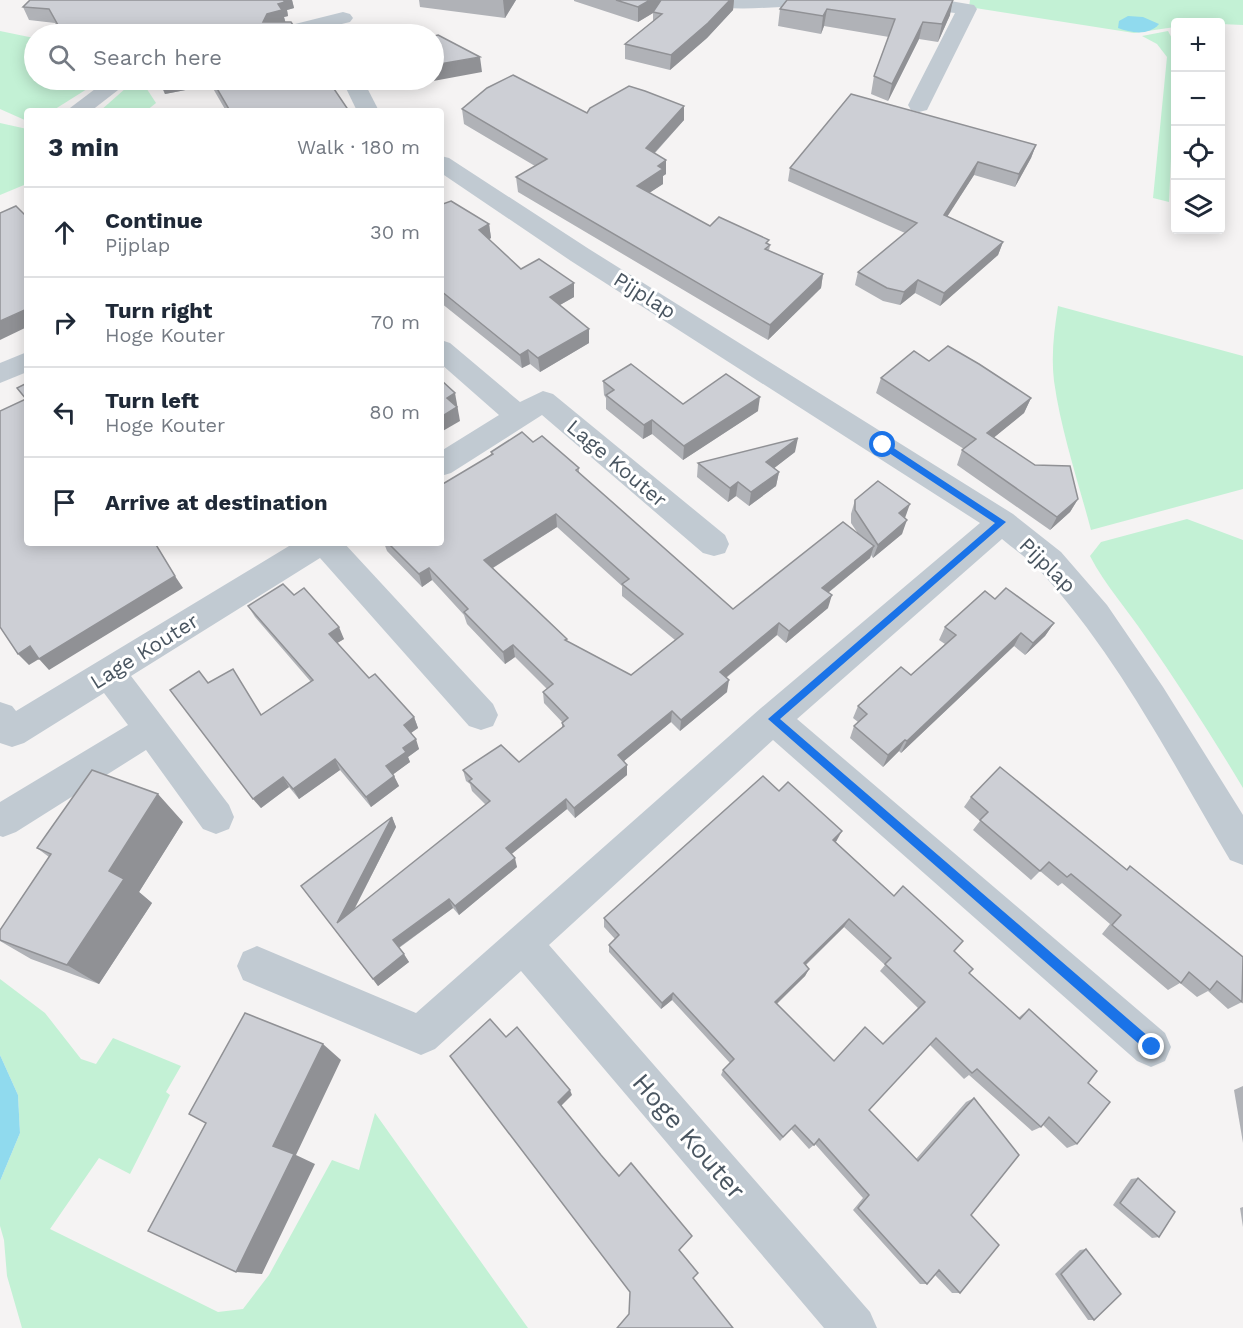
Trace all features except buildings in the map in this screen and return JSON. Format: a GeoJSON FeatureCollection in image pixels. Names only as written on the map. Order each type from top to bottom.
{"type":"FeatureCollection","features":[{"type":"Feature","properties":{"kind":"street"},"geometry":{"type":"LineString","coordinates":[[331,0],[345,24]]}},
{"type":"Feature","properties":{"kind":"street"},"geometry":{"type":"LineString","coordinates":[[708,0],[734,2],[800,0]]}},
{"type":"Feature","properties":{"kind":"street"},"geometry":{"type":"LineString","coordinates":[[898,0],[967,9],[919,105]]}},
{"type":"Feature","properties":{"kind":"street"},"geometry":{"type":"LineString","coordinates":[[81,108],[106,90]]}},
{"type":"Feature","properties":{"kind":"street"},"geometry":{"type":"LineString","coordinates":[[362,90],[377,108]]}},
{"type":"Feature","properties":{"kind":"street"},"geometry":{"type":"LineString","coordinates":[[376,90],[378,108]]}},
{"type":"Feature","properties":{"kind":"street","name":"Pijplap"},"geometry":{"type":"LineString","coordinates":[[444,165],[580,255],[823,406],[1002,522],[1050,561],[1096,614],[1151,697],[1243,848]]}},
{"type":"Feature","properties":{"kind":"street","name":"Pijplap"},"geometry":{"type":"LineString","coordinates":[[444,186],[507,225],[580,255]]}},
{"type":"Feature","properties":{"kind":"street"},"geometry":{"type":"LineString","coordinates":[[444,353],[517,416]]}},
{"type":"Feature","properties":{"kind":"street"},"geometry":{"type":"LineString","coordinates":[[0,374],[24,362]]}},
{"type":"Feature","properties":{"kind":"street","name":"Lage Kouter"},"geometry":{"type":"LineString","coordinates":[[444,463],[543,401],[714,544]]}},
{"type":"Feature","properties":{"kind":"street"},"geometry":{"type":"LineString","coordinates":[[257,966],[421,1035],[773,719],[1002,522]]}},
{"type":"Feature","properties":{"kind":"street","name":"Lage Kouter"},"geometry":{"type":"LineString","coordinates":[[4,730],[109,673],[284,551],[306,546]]}},
{"type":"Feature","properties":{"kind":"street"},"geometry":{"type":"LineString","coordinates":[[328,546],[481,715]]}},
{"type":"Feature","properties":{"kind":"street"},"geometry":{"type":"LineString","coordinates":[[109,673],[216,817]]}},
{"type":"Feature","properties":{"kind":"street"},"geometry":{"type":"LineString","coordinates":[[773,719],[1152,1047]]}},
{"type":"Feature","properties":{"kind":"street"},"geometry":{"type":"LineString","coordinates":[[3,820],[150,729]]}},
{"type":"Feature","properties":{"kind":"street","name":"Hoge Kouter"},"geometry":{"type":"LineString","coordinates":[[523,944],[854,1328]]}},
{"type":"Feature","properties":{"kind":"green space"},"geometry":{"type":"Polygon","coordinates":[[[970,0],[1243,0],[1243,25],[1225,24],[1225,18],[1171,18],[1171,28],[1134,33],[969,7],[970,0]]]}},
{"type":"Feature","properties":{"kind":"green space"},"geometry":{"type":"Polygon","coordinates":[[[0,31],[24,36],[24,90],[85,90],[57,108],[24,108],[24,120],[0,109],[0,31]]]}},
{"type":"Feature","properties":{"kind":"green space"},"geometry":{"type":"Polygon","coordinates":[[[1168,31],[1171,37],[1169,202],[1153,198],[1167,57],[1157,44],[1142,36],[1168,31]]]}},
{"type":"Feature","properties":{"kind":"green space"},"geometry":{"type":"Polygon","coordinates":[[[124,90],[148,90],[156,103],[150,108],[103,108],[124,90]]]}},
{"type":"Feature","properties":{"kind":"green space"},"geometry":{"type":"Polygon","coordinates":[[[0,123],[24,128],[24,185],[0,195],[0,123]]]}},
{"type":"Feature","properties":{"kind":"green space"},"geometry":{"type":"Polygon","coordinates":[[[1058,306],[1243,356],[1243,489],[1091,530],[1065,437],[1054,381],[1053,344],[1058,306]]]}},
{"type":"Feature","properties":{"kind":"green space"},"geometry":{"type":"Polygon","coordinates":[[[1187,519],[1243,540],[1243,788],[1183,692],[1102,577],[1090,556],[1101,542],[1187,519]]]}},
{"type":"Feature","properties":{"kind":"green space"},"geometry":{"type":"Polygon","coordinates":[[[0,979],[45,1013],[81,1059],[96,1064],[113,1038],[181,1066],[166,1092],[170,1095],[130,1174],[99,1158],[50,1229],[218,1312],[243,1309],[269,1275],[332,1160],[359,1170],[375,1113],[528,1328],[22,1328],[7,1276],[4,1240],[0,1226],[0,1181],[20,1133],[18,1095],[0,1055],[0,979]]]}},
{"type":"Feature","properties":{"kind":"water"},"geometry":{"type":"Polygon","coordinates":[[[1128,16],[1143,17],[1159,24],[1145,32],[1118,28],[1119,21],[1128,16]]]}},
{"type":"Feature","properties":{"kind":"water"},"geometry":{"type":"Polygon","coordinates":[[[0,1055],[18,1095],[20,1133],[0,1181],[0,1055]]]}},
{"type":"Feature","properties":{"kind":"route"},"geometry":{"type":"LineString","coordinates":[[883,445],[1002,522],[773,719],[1152,1047]]}}]}
